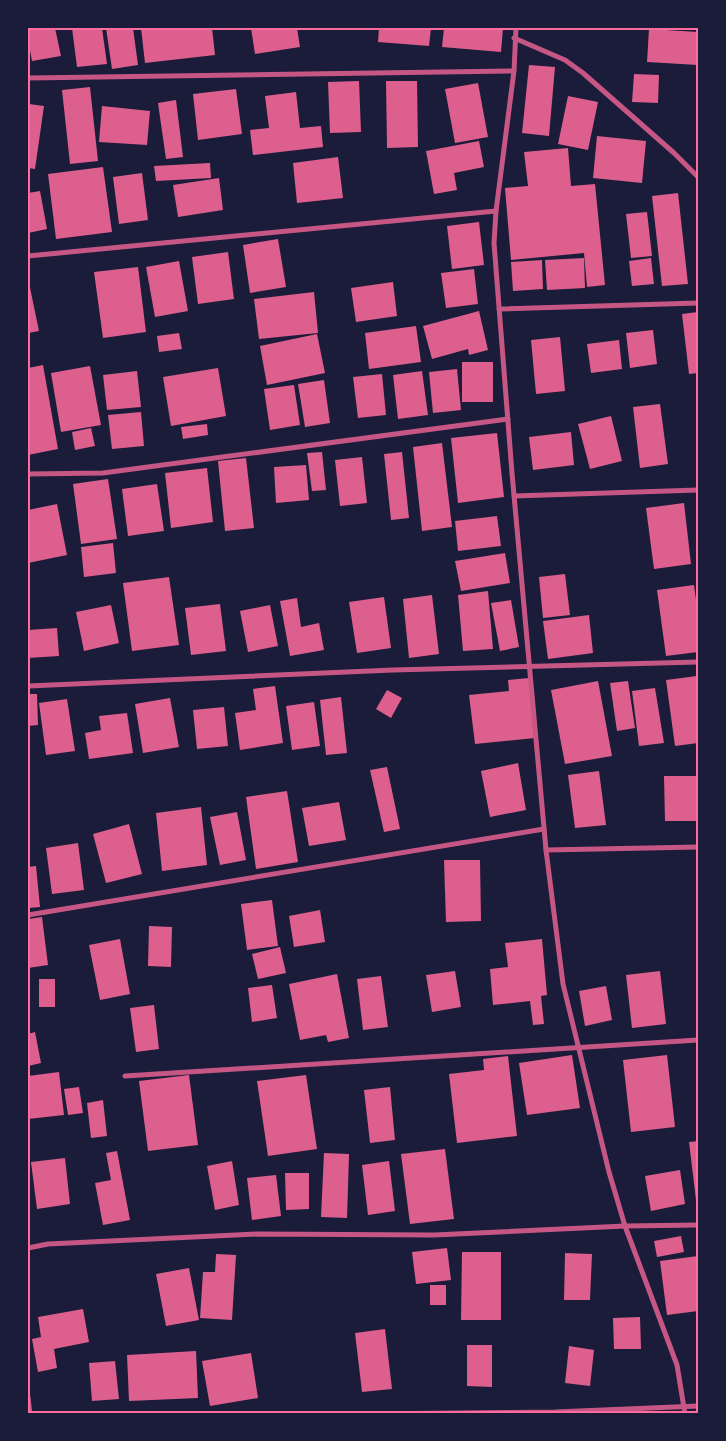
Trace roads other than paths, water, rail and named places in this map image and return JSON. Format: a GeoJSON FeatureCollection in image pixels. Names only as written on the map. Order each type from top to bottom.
{"type":"FeatureCollection","features":[{"type":"Feature","properties":{"kind":"street"},"geometry":{"type":"LineString","coordinates":[[516,28],[514,38],[514,71],[496,211],[494,244],[514,496],[546,850],[563,984],[578,1047],[609,1172],[625,1226],[677,1365],[685,1414]]}},
{"type":"Feature","properties":{"kind":"street"},"geometry":{"type":"LineString","coordinates":[[514,38],[566,60],[583,73],[698,177]]}},
{"type":"Feature","properties":{"kind":"street"},"geometry":{"type":"LineString","coordinates":[[28,78],[514,71]]}},
{"type":"Feature","properties":{"kind":"street"},"geometry":{"type":"LineString","coordinates":[[28,256],[496,211]]}},
{"type":"Feature","properties":{"kind":"street"},"geometry":{"type":"LineString","coordinates":[[499,309],[698,303]]}},
{"type":"Feature","properties":{"kind":"street"},"geometry":{"type":"LineString","coordinates":[[28,474],[103,473],[508,419]]}},
{"type":"Feature","properties":{"kind":"street"},"geometry":{"type":"LineString","coordinates":[[514,496],[698,490]]}},
{"type":"Feature","properties":{"kind":"street"},"geometry":{"type":"LineString","coordinates":[[28,686],[393,670],[698,662]]}},
{"type":"Feature","properties":{"kind":"street"},"geometry":{"type":"LineString","coordinates":[[28,915],[544,829]]}},
{"type":"Feature","properties":{"kind":"street"},"geometry":{"type":"LineString","coordinates":[[546,850],[698,847]]}},
{"type":"Feature","properties":{"kind":"street"},"geometry":{"type":"LineString","coordinates":[[125,1076],[698,1040]]}},
{"type":"Feature","properties":{"kind":"street"},"geometry":{"type":"LineString","coordinates":[[28,1248],[48,1244],[257,1234],[434,1235],[625,1226],[698,1225]]}},
{"type":"Feature","properties":{"kind":"street"},"geometry":{"type":"LineString","coordinates":[[28,1396],[30,1414]]}},
{"type":"Feature","properties":{"kind":"street"},"geometry":{"type":"LineString","coordinates":[[365,1414],[555,1412],[698,1406]]}}]}
